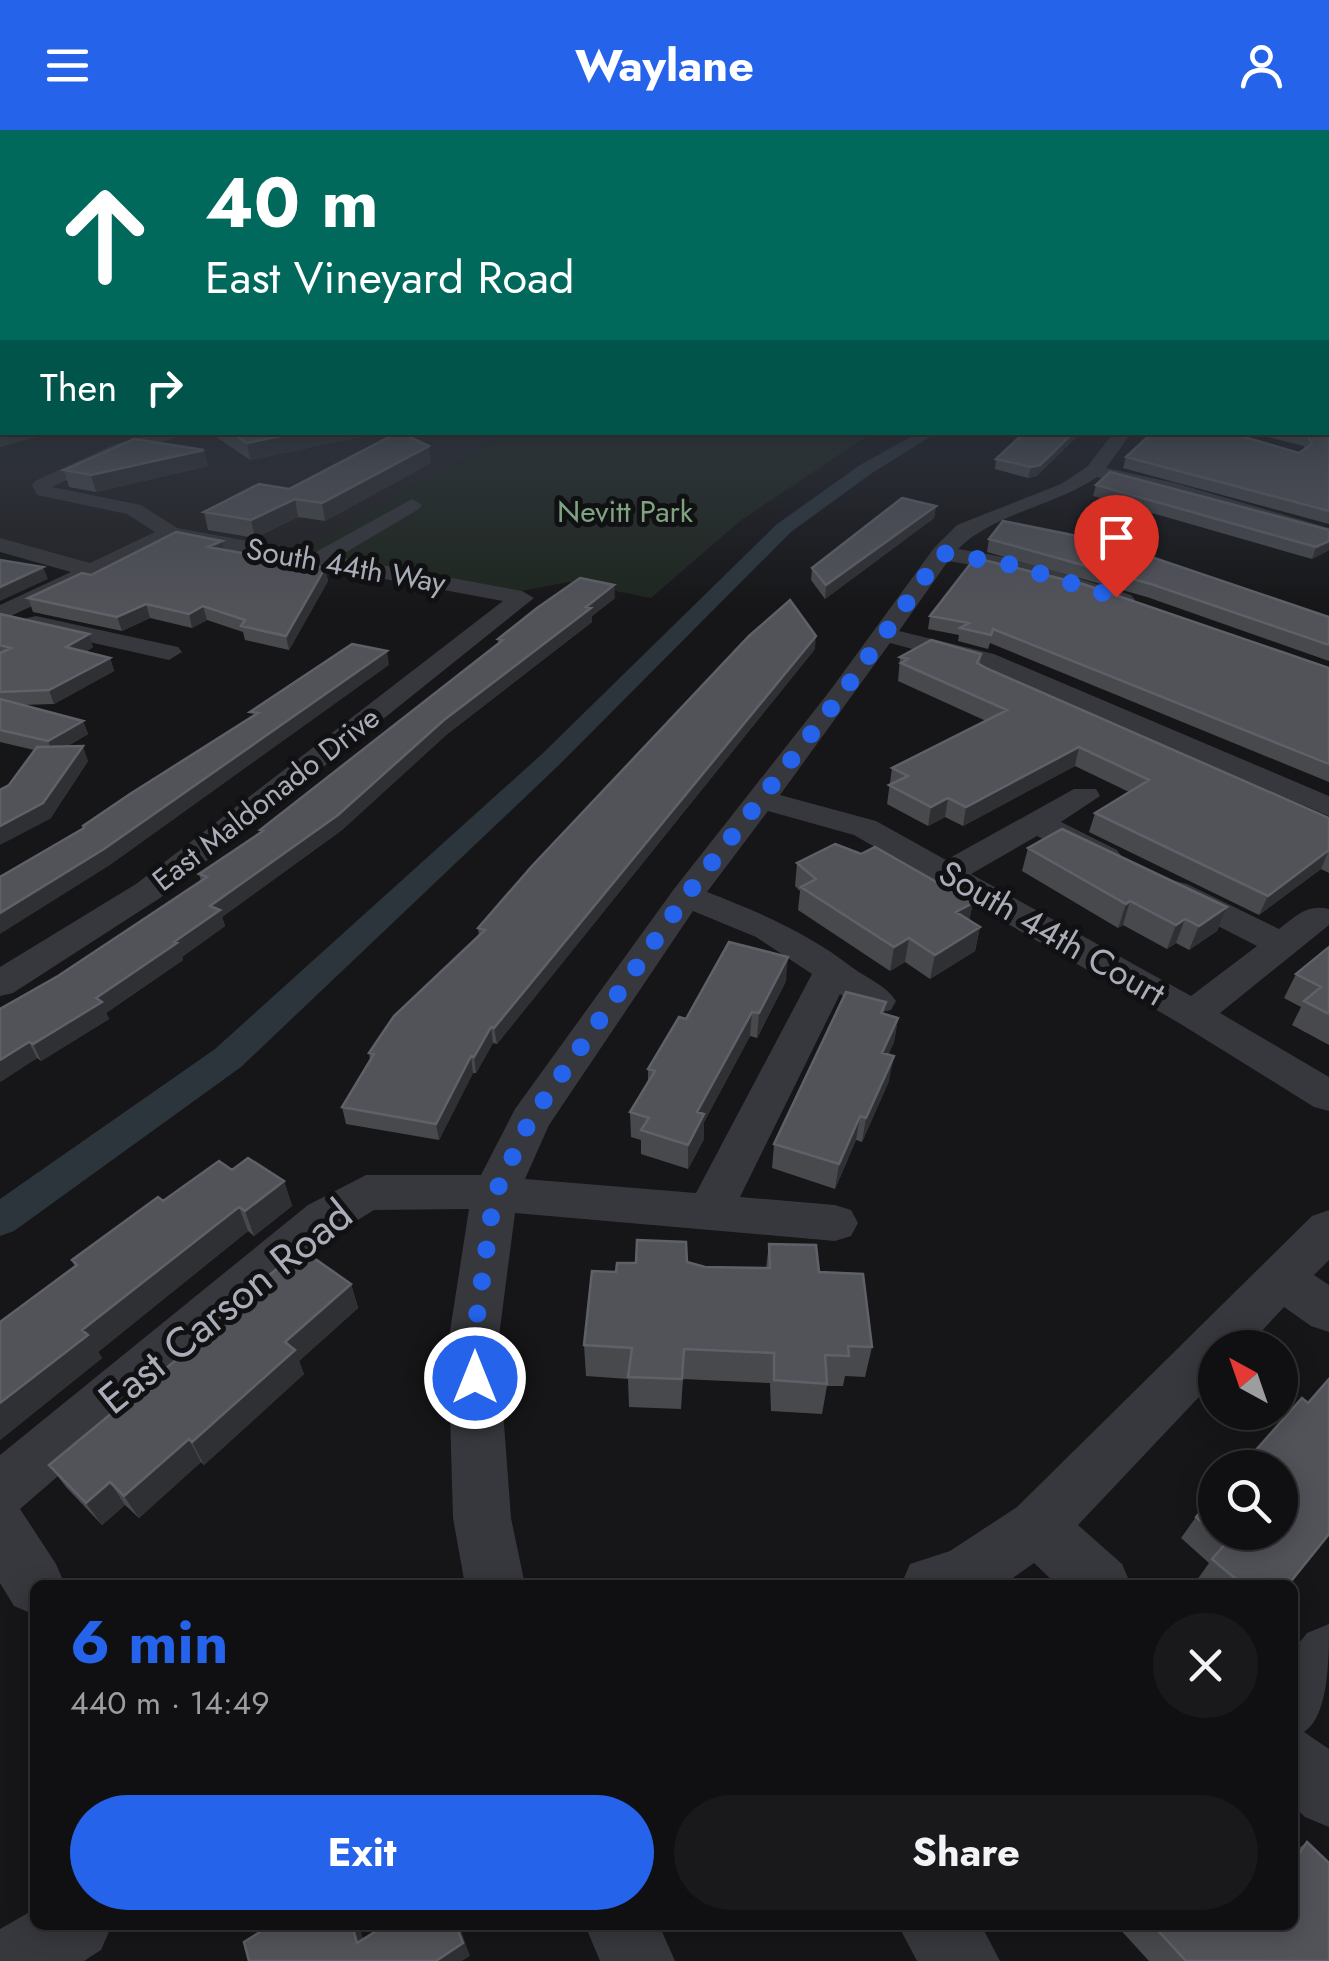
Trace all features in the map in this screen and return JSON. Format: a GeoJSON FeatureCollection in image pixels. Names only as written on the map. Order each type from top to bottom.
{"type":"FeatureCollection","features":[{"type":"Feature","properties":{"kind":"street","name":"South 44th Way"},"geometry":{"type":"LineString","coordinates":[[166,437],[122,448],[48,479],[42,485],[44,491],[134,510],[171,533],[522,598]]}},
{"type":"Feature","properties":{"kind":"street"},"geometry":{"type":"LineString","coordinates":[[494,1580],[482,1518],[473,1344],[494,1196],[530,1120],[686,896],[942,553],[966,530],[1058,493],[1094,471],[1120,437]]}},
{"type":"Feature","properties":{"kind":"street"},"geometry":{"type":"LineString","coordinates":[[1094,471],[1150,482],[1329,534]]}},
{"type":"Feature","properties":{"kind":"street"},"geometry":{"type":"LineString","coordinates":[[318,560],[412,505]]}},
{"type":"Feature","properties":{"kind":"street"},"geometry":{"type":"LineString","coordinates":[[0,614],[171,533]]}},
{"type":"Feature","properties":{"kind":"street"},"geometry":{"type":"LineString","coordinates":[[0,546],[90,570]]}},
{"type":"Feature","properties":{"kind":"street"},"geometry":{"type":"LineString","coordinates":[[942,553],[1032,570],[1151,610]]}},
{"type":"Feature","properties":{"kind":"street","name":"East Maldonado Drive"},"geometry":{"type":"LineString","coordinates":[[0,984],[148,892],[522,598]]}},
{"type":"Feature","properties":{"kind":"street"},"geometry":{"type":"LineString","coordinates":[[0,614],[169,652]]}},
{"type":"Feature","properties":{"kind":"street"},"geometry":{"type":"LineString","coordinates":[[883,634],[985,660],[1329,808]]}},
{"type":"Feature","properties":{"kind":"street"},"geometry":{"type":"LineString","coordinates":[[947,874],[1085,796]]}},
{"type":"Feature","properties":{"kind":"street","name":"South 44th Court"},"geometry":{"type":"LineString","coordinates":[[761,799],[865,828],[1329,1096]]}},
{"type":"Feature","properties":{"kind":"street"},"geometry":{"type":"LineString","coordinates":[[1037,823],[1282,944]]}},
{"type":"Feature","properties":{"kind":"street"},"geometry":{"type":"LineString","coordinates":[[686,896],[769,929],[877,1001]]}},
{"type":"Feature","properties":{"kind":"street"},"geometry":{"type":"LineString","coordinates":[[1193,1014],[1317,917]]}},
{"type":"Feature","properties":{"kind":"street"},"geometry":{"type":"LineString","coordinates":[[708,1214],[833,970]]}},
{"type":"Feature","properties":{"kind":"street","name":"East Carson Road"},"geometry":{"type":"LineString","coordinates":[[0,1490],[324,1218],[366,1193],[449,1190],[835,1223]]}},
{"type":"Feature","properties":{"kind":"street"},"geometry":{"type":"LineString","coordinates":[[953,1580],[962,1578],[1037,1526],[1329,1230]]}},
{"type":"Feature","properties":{"kind":"street"},"geometry":{"type":"LineString","coordinates":[[1282,1279],[1329,1310]]}},
{"type":"Feature","properties":{"kind":"street"},"geometry":{"type":"LineString","coordinates":[[1037,1526],[1096,1580]]}},
{"type":"Feature","properties":{"kind":"street"},"geometry":{"type":"LineString","coordinates":[[0,1530],[32,1580]]}},
{"type":"Feature","properties":{"kind":"street"},"geometry":{"type":"LineString","coordinates":[[1298,1697],[1329,1655]]}},
{"type":"Feature","properties":{"kind":"street"},"geometry":{"type":"LineString","coordinates":[[1298,1765],[1329,1793]]}},
{"type":"Feature","properties":{"kind":"street"},"geometry":{"type":"LineString","coordinates":[[15,1961],[68,1930]]}},
{"type":"Feature","properties":{"kind":"street"},"geometry":{"type":"LineString","coordinates":[[623,1930],[638,1961]]}},
{"type":"Feature","properties":{"kind":"street"},"geometry":{"type":"LineString","coordinates":[[938,1930],[963,1961]]}},
{"type":"Feature","properties":{"kind":"shaded area"},"geometry":{"type":"Polygon","coordinates":[[[22,437],[501,437],[292,556],[171,533],[90,570],[0,545],[0,442],[22,437]]]}},
{"type":"Feature","properties":{"kind":"green space","name":"Nevitt Park"},"geometry":{"type":"Polygon","coordinates":[[[501,437],[865,437],[740,521],[651,598],[569,582],[516,592],[297,553],[501,437]]]}},
{"type":"Feature","properties":{"kind":"building"},"geometry":{"type":"Polygon","coordinates":[[[238,437],[274,437],[247,443],[238,437]]]}},
{"type":"Feature","properties":{"kind":"building"},"geometry":{"type":"Polygon","coordinates":[[[388,437],[411,437],[429,446],[322,503],[295,499],[251,520],[204,512],[259,484],[289,489],[388,437]]]}},
{"type":"Feature","properties":{"kind":"building"},"geometry":{"type":"Polygon","coordinates":[[[1019,437],[1068,437],[1040,465],[1031,467],[996,459],[1019,437]]]}},
{"type":"Feature","properties":{"kind":"building"},"geometry":{"type":"Polygon","coordinates":[[[1147,437],[1246,437],[1299,453],[1312,444],[1309,437],[1329,437],[1329,511],[1126,457],[1147,437]]]}},
{"type":"Feature","properties":{"kind":"building"},"geometry":{"type":"Polygon","coordinates":[[[134,439],[204,450],[91,475],[64,470],[134,439]]]}},
{"type":"Feature","properties":{"kind":"building"},"geometry":{"type":"Polygon","coordinates":[[[1110,472],[1329,530],[1329,541],[1316,547],[1096,485],[1110,472]]]}},
{"type":"Feature","properties":{"kind":"building"},"geometry":{"type":"Polygon","coordinates":[[[902,498],[936,506],[826,585],[812,568],[902,498]]]}},
{"type":"Feature","properties":{"kind":"building"},"geometry":{"type":"Polygon","coordinates":[[[1003,521],[1107,542],[1329,617],[1329,645],[1151,584],[989,539],[1003,521]]]}},
{"type":"Feature","properties":{"kind":"building"},"geometry":{"type":"Polygon","coordinates":[[[176,532],[222,541],[208,547],[325,568],[286,636],[241,626],[245,620],[203,606],[189,614],[146,604],[117,617],[28,598],[82,573],[91,575],[176,532]]]}},
{"type":"Feature","properties":{"kind":"building"},"geometry":{"type":"Polygon","coordinates":[[[975,558],[1083,584],[1329,668],[1329,764],[993,629],[991,635],[960,628],[969,623],[930,616],[975,558]]]}},
{"type":"Feature","properties":{"kind":"building"},"geometry":{"type":"Polygon","coordinates":[[[0,560],[43,567],[0,587],[0,560]]]}},
{"type":"Feature","properties":{"kind":"building"},"geometry":{"type":"Polygon","coordinates":[[[580,578],[614,585],[586,607],[591,608],[444,720],[338,815],[210,906],[220,910],[96,998],[102,1002],[0,1060],[0,1009],[58,976],[207,877],[199,874],[263,831],[260,830],[503,640],[498,639],[580,578]]]}},
{"type":"Feature","properties":{"kind":"building"},"geometry":{"type":"Polygon","coordinates":[[[790,600],[816,636],[491,1027],[474,1057],[471,1056],[436,1124],[342,1107],[374,1054],[369,1053],[394,1016],[485,930],[478,928],[532,866],[749,636],[790,600]]]}},
{"type":"Feature","properties":{"kind":"building"},"geometry":{"type":"Polygon","coordinates":[[[0,614],[89,634],[66,647],[110,658],[49,690],[0,692],[0,653],[11,648],[0,645],[0,614]]]}},
{"type":"Feature","properties":{"kind":"building"},"geometry":{"type":"Polygon","coordinates":[[[931,640],[981,654],[977,663],[988,669],[1329,818],[1329,850],[1268,896],[1095,813],[1149,780],[1079,747],[966,807],[948,798],[931,807],[889,785],[908,776],[892,768],[1007,710],[901,663],[908,659],[900,657],[931,640]]]}},
{"type":"Feature","properties":{"kind":"building"},"geometry":{"type":"Polygon","coordinates":[[[352,644],[387,651],[104,849],[0,913],[0,877],[84,828],[130,794],[258,713],[250,712],[352,644]]]}},
{"type":"Feature","properties":{"kind":"building"},"geometry":{"type":"Polygon","coordinates":[[[0,699],[83,721],[48,741],[0,730],[0,699]]]}},
{"type":"Feature","properties":{"kind":"building"},"geometry":{"type":"Polygon","coordinates":[[[83,746],[43,803],[0,826],[0,790],[9,785],[37,747],[83,746]]]}},
{"type":"Feature","properties":{"kind":"building"},"geometry":{"type":"Polygon","coordinates":[[[1062,829],[1227,907],[1199,926],[1185,919],[1176,925],[1130,901],[1126,904],[1028,848],[1062,829]]]}},
{"type":"Feature","properties":{"kind":"building"},"geometry":{"type":"Polygon","coordinates":[[[835,844],[861,854],[875,847],[973,903],[956,912],[980,927],[935,955],[909,938],[894,947],[801,887],[816,879],[797,863],[835,844]]]}},
{"type":"Feature","properties":{"kind":"building"},"geometry":{"type":"Polygon","coordinates":[[[729,942],[788,957],[759,1013],[752,1012],[697,1112],[704,1114],[688,1145],[641,1130],[649,1118],[630,1112],[655,1071],[648,1069],[679,1017],[686,1019],[729,942]]]}},
{"type":"Feature","properties":{"kind":"building"},"geometry":{"type":"Polygon","coordinates":[[[1329,947],[1329,1014],[1304,1001],[1321,987],[1296,974],[1329,947]]]}},
{"type":"Feature","properties":{"kind":"building"},"geometry":{"type":"Polygon","coordinates":[[[846,992],[886,1002],[881,1013],[898,1018],[882,1053],[894,1056],[866,1118],[860,1116],[839,1164],[774,1144],[846,992]]]}},
{"type":"Feature","properties":{"kind":"building"},"geometry":{"type":"Polygon","coordinates":[[[248,1158],[284,1181],[245,1211],[239,1207],[82,1330],[88,1335],[0,1403],[0,1322],[77,1265],[72,1260],[158,1197],[163,1201],[219,1161],[232,1170],[248,1158]]]}},
{"type":"Feature","properties":{"kind":"building"},"geometry":{"type":"Polygon","coordinates":[[[637,1240],[686,1242],[687,1262],[705,1267],[770,1268],[769,1244],[816,1245],[819,1272],[863,1274],[872,1347],[848,1346],[849,1356],[825,1355],[827,1384],[774,1380],[774,1353],[684,1349],[682,1379],[628,1377],[632,1348],[584,1345],[592,1271],[616,1272],[617,1263],[636,1263],[637,1240]]]}},
{"type":"Feature","properties":{"kind":"building"},"geometry":{"type":"Polygon","coordinates":[[[301,1249],[351,1284],[285,1342],[295,1350],[192,1442],[189,1439],[124,1496],[110,1482],[86,1503],[49,1465],[205,1336],[200,1332],[301,1249]]]}},
{"type":"Feature","properties":{"kind":"building"},"geometry":{"type":"Polygon","coordinates":[[[1329,1379],[1329,1534],[1292,1580],[1237,1580],[1212,1559],[1220,1550],[1298,1550],[1298,1450],[1256,1450],[1274,1430],[1298,1430],[1298,1403],[1302,1398],[1308,1403],[1329,1379]]]}},
{"type":"Feature","properties":{"kind":"building"},"geometry":{"type":"Polygon","coordinates":[[[1307,1842],[1329,1863],[1329,1961],[1186,1961],[1158,1930],[1298,1930],[1298,1855],[1307,1842]]]}},
{"type":"Feature","properties":{"kind":"building"},"geometry":{"type":"Polygon","coordinates":[[[263,1930],[353,1930],[357,1943],[378,1930],[458,1930],[463,1943],[436,1961],[249,1961],[244,1942],[263,1930]]]}},
{"type":"Feature","properties":{"kind":"waterway"},"geometry":{"type":"LineString","coordinates":[[0,1220],[228,1058],[551,759],[784,528],[866,469],[921,437]]}},
{"type":"Feature","properties":{"kind":"route"},"geometry":{"type":"LineString","coordinates":[[475,1378],[473,1344],[494,1196],[530,1120],[623,982],[839,698],[942,553],[1013,565],[1116,597]]}}]}
